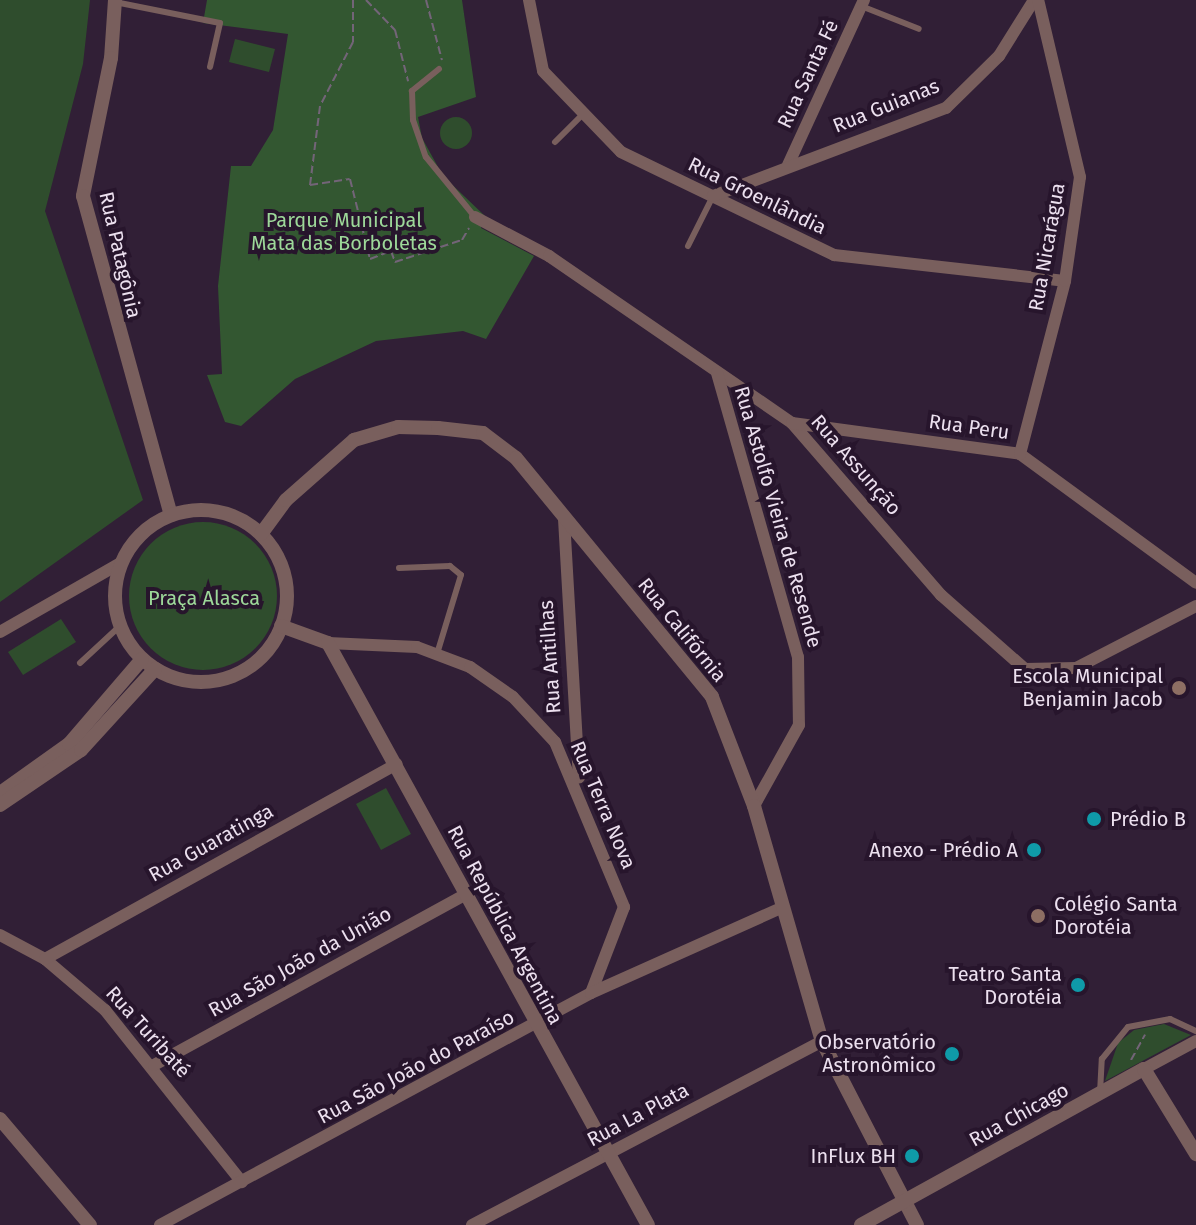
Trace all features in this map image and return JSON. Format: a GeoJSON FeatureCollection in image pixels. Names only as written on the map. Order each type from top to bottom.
{"type":"FeatureCollection","features":[{"type":"Feature","properties":{"kind":"street","name":"Rua Groenlândia"},"geometry":{"type":"LineString","coordinates":[[529,0],[543,71],[621,152],[834,255],[1065,281]]}},
{"type":"Feature","properties":{"kind":"street","name":"Rua Guianas"},"geometry":{"type":"LineString","coordinates":[[713,196],[788,165],[946,108],[999,56],[1036,0]]}},
{"type":"Feature","properties":{"kind":"street","name":"Rua Nicarágua"},"geometry":{"type":"LineString","coordinates":[[1020,454],[1065,281],[1080,177],[1036,0]]}},
{"type":"Feature","properties":{"kind":"street","name":"Rua Patagônia"},"geometry":{"type":"LineString","coordinates":[[115,1],[111,58],[83,196],[171,515]]}},
{"type":"Feature","properties":{"kind":"street","name":"Rua Santa Fé"},"geometry":{"type":"LineString","coordinates":[[788,165],[863,3]]}},
{"type":"Feature","properties":{"kind":"street","name":"Rua Assunção"},"geometry":{"type":"LineString","coordinates":[[475,217],[549,256],[792,423],[968,624],[1025,669],[1076,668],[1196,606]]}},
{"type":"Feature","properties":{"kind":"street","name":"Rua Astolfo Vieira de Resende"},"geometry":{"type":"LineString","coordinates":[[717,373],[798,657],[799,725],[754,806]]}},
{"type":"Feature","properties":{"kind":"street","name":"Rua Peru"},"geometry":{"type":"LineString","coordinates":[[792,423],[1020,454],[1196,583]]}},
{"type":"Feature","properties":{"kind":"street","name":"Rua Califórnia"},"geometry":{"type":"LineString","coordinates":[[261,534],[329,458],[354,440],[398,427],[483,433],[516,458],[712,697],[754,806],[779,909],[822,1041],[917,1225]]}},
{"type":"Feature","properties":{"kind":"street"},"geometry":{"type":"LineString","coordinates":[[0,632],[122,562],[150,526],[171,515],[219,511],[261,534],[285,577],[281,626],[259,657],[228,677],[203,682],[155,669],[142,659],[120,626],[115,605],[122,562]]}},
{"type":"Feature","properties":{"kind":"street","name":"Rua Antilhas"},"geometry":{"type":"LineString","coordinates":[[564,519],[580,793]]}},
{"type":"Feature","properties":{"kind":"street","name":"Rua Terra Nova"},"geometry":{"type":"LineString","coordinates":[[281,626],[328,643],[437,654],[470,667],[536,719],[580,793],[624,907],[591,993]]}},
{"type":"Feature","properties":{"kind":"street","name":"Rua República Argentina"},"geometry":{"type":"LineString","coordinates":[[328,643],[648,1225]]}},
{"type":"Feature","properties":{"kind":"street"},"geometry":{"type":"LineString","coordinates":[[0,793],[69,744],[142,659]]}},
{"type":"Feature","properties":{"kind":"street"},"geometry":{"type":"LineString","coordinates":[[0,805],[81,750],[155,669]]}},
{"type":"Feature","properties":{"kind":"street","name":"Rua Guaratinga"},"geometry":{"type":"LineString","coordinates":[[45,959],[397,764]]}},
{"type":"Feature","properties":{"kind":"street","name":"Rua São João da União"},"geometry":{"type":"LineString","coordinates":[[154,1065],[465,895]]}},
{"type":"Feature","properties":{"kind":"street","name":"Rua São João do Paraíso"},"geometry":{"type":"LineString","coordinates":[[160,1225],[536,1026],[591,993],[779,909]]}},
{"type":"Feature","properties":{"kind":"street","name":"Rua Turibaté"},"geometry":{"type":"LineString","coordinates":[[0,935],[45,959],[154,1065],[242,1182]]}},
{"type":"Feature","properties":{"kind":"street","name":"Rua La Plata"},"geometry":{"type":"LineString","coordinates":[[472,1225],[822,1041]]}},
{"type":"Feature","properties":{"kind":"street","name":"Rua Chicago"},"geometry":{"type":"LineString","coordinates":[[861,1225],[1100,1093],[1136,1068],[1196,1041]]}},
{"type":"Feature","properties":{"kind":"street"},"geometry":{"type":"LineString","coordinates":[[1136,1068],[1196,1154]]}},
{"type":"Feature","properties":{"kind":"street"},"geometry":{"type":"LineString","coordinates":[[0,1119],[90,1225]]}},
{"type":"Feature","properties":{"kind":"lane"},"geometry":{"type":"LineString","coordinates":[[115,1],[220,23],[210,67]]}},
{"type":"Feature","properties":{"kind":"lane"},"geometry":{"type":"LineString","coordinates":[[863,3],[919,29]]}},
{"type":"Feature","properties":{"kind":"lane"},"geometry":{"type":"LineString","coordinates":[[441,68],[412,91],[426,157],[475,217]]}},
{"type":"Feature","properties":{"kind":"lane"},"geometry":{"type":"LineString","coordinates":[[555,142],[584,113]]}},
{"type":"Feature","properties":{"kind":"lane"},"geometry":{"type":"LineString","coordinates":[[688,246],[713,196]]}},
{"type":"Feature","properties":{"kind":"lane"},"geometry":{"type":"LineString","coordinates":[[399,568],[460,571],[457,604],[437,654]]}},
{"type":"Feature","properties":{"kind":"lane"},"geometry":{"type":"LineString","coordinates":[[80,663],[120,626]]}},
{"type":"Feature","properties":{"kind":"lane"},"geometry":{"type":"LineString","coordinates":[[1100,1093],[1102,1059],[1128,1027],[1170,1019],[1196,1031]]}},
{"type":"Feature","properties":{"kind":"path"},"geometry":{"type":"LineString","coordinates":[[353,0],[353,42],[320,106],[310,185],[350,179],[370,259],[391,251],[395,262],[462,240],[475,217]]}},
{"type":"Feature","properties":{"kind":"path"},"geometry":{"type":"LineString","coordinates":[[366,0],[395,30],[412,91]]}},
{"type":"Feature","properties":{"kind":"path"},"geometry":{"type":"LineString","coordinates":[[426,0],[441,68]]}},
{"type":"Feature","properties":{"kind":"path"},"geometry":{"type":"LineString","coordinates":[[1134,1032],[1151,1028],[1136,1068]]}},
{"type":"Feature","properties":{"kind":"green space"},"geometry":{"type":"Polygon","coordinates":[[[0,0],[90,0],[83,64],[45,211],[143,500],[0,602],[0,0]]]}},
{"type":"Feature","properties":{"kind":"green space","name":"Parque Municipal Mata das Borboletas"},"geometry":{"type":"Polygon","coordinates":[[[207,0],[462,0],[476,97],[418,117],[422,138],[443,176],[485,216],[481,228],[534,256],[486,339],[463,331],[376,341],[295,379],[241,426],[225,422],[207,375],[222,374],[218,286],[231,166],[251,166],[273,130],[288,34],[203,23],[207,0]]]}},
{"type":"Feature","properties":{"kind":"green space"},"geometry":{"type":"Polygon","coordinates":[[[235,39],[275,49],[269,72],[229,62],[235,39]]]}},
{"type":"Feature","properties":{"kind":"green space"},"geometry":{"type":"Polygon","coordinates":[[[456,117],[468,121],[472,133],[468,145],[456,149],[444,145],[440,133],[444,121],[456,117]]]}},
{"type":"Feature","properties":{"kind":"green space","name":"Praça Alasca"},"geometry":{"type":"Polygon","coordinates":[[[203,522],[231,527],[256,543],[272,568],[277,596],[272,624],[256,649],[231,665],[203,670],[175,665],[150,649],[134,624],[129,596],[134,568],[150,543],[175,527],[203,522]]]}},
{"type":"Feature","properties":{"kind":"green space"},"geometry":{"type":"Polygon","coordinates":[[[61,619],[76,642],[23,675],[8,652],[61,619]]]}},
{"type":"Feature","properties":{"kind":"green space"},"geometry":{"type":"Polygon","coordinates":[[[386,788],[411,834],[381,850],[356,804],[386,788]]]}},
{"type":"Feature","properties":{"kind":"green space"},"geometry":{"type":"Polygon","coordinates":[[[1164,1024],[1191,1035],[1105,1081],[1118,1043],[1134,1030],[1164,1024]]]}},
{"type":"Feature","properties":{"kind":"place","name":"Escola Municipal Benjamin Jacob"},"geometry":{"type":"Point","coordinates":[1179,688]}},
{"type":"Feature","properties":{"kind":"place","name":"Prédio B"},"geometry":{"type":"Point","coordinates":[1094,819]}},
{"type":"Feature","properties":{"kind":"place","name":"Anexo - Prédio A"},"geometry":{"type":"Point","coordinates":[1034,850]}},
{"type":"Feature","properties":{"kind":"place","name":"Colégio Santa Dorotéia"},"geometry":{"type":"Point","coordinates":[1038,916]}},
{"type":"Feature","properties":{"kind":"place","name":"Teatro Santa Dorotéia"},"geometry":{"type":"Point","coordinates":[1078,985]}},
{"type":"Feature","properties":{"kind":"place","name":"Observatório Astronômico"},"geometry":{"type":"Point","coordinates":[952,1054]}},
{"type":"Feature","properties":{"kind":"place","name":"InFlux BH"},"geometry":{"type":"Point","coordinates":[912,1156]}}]}
